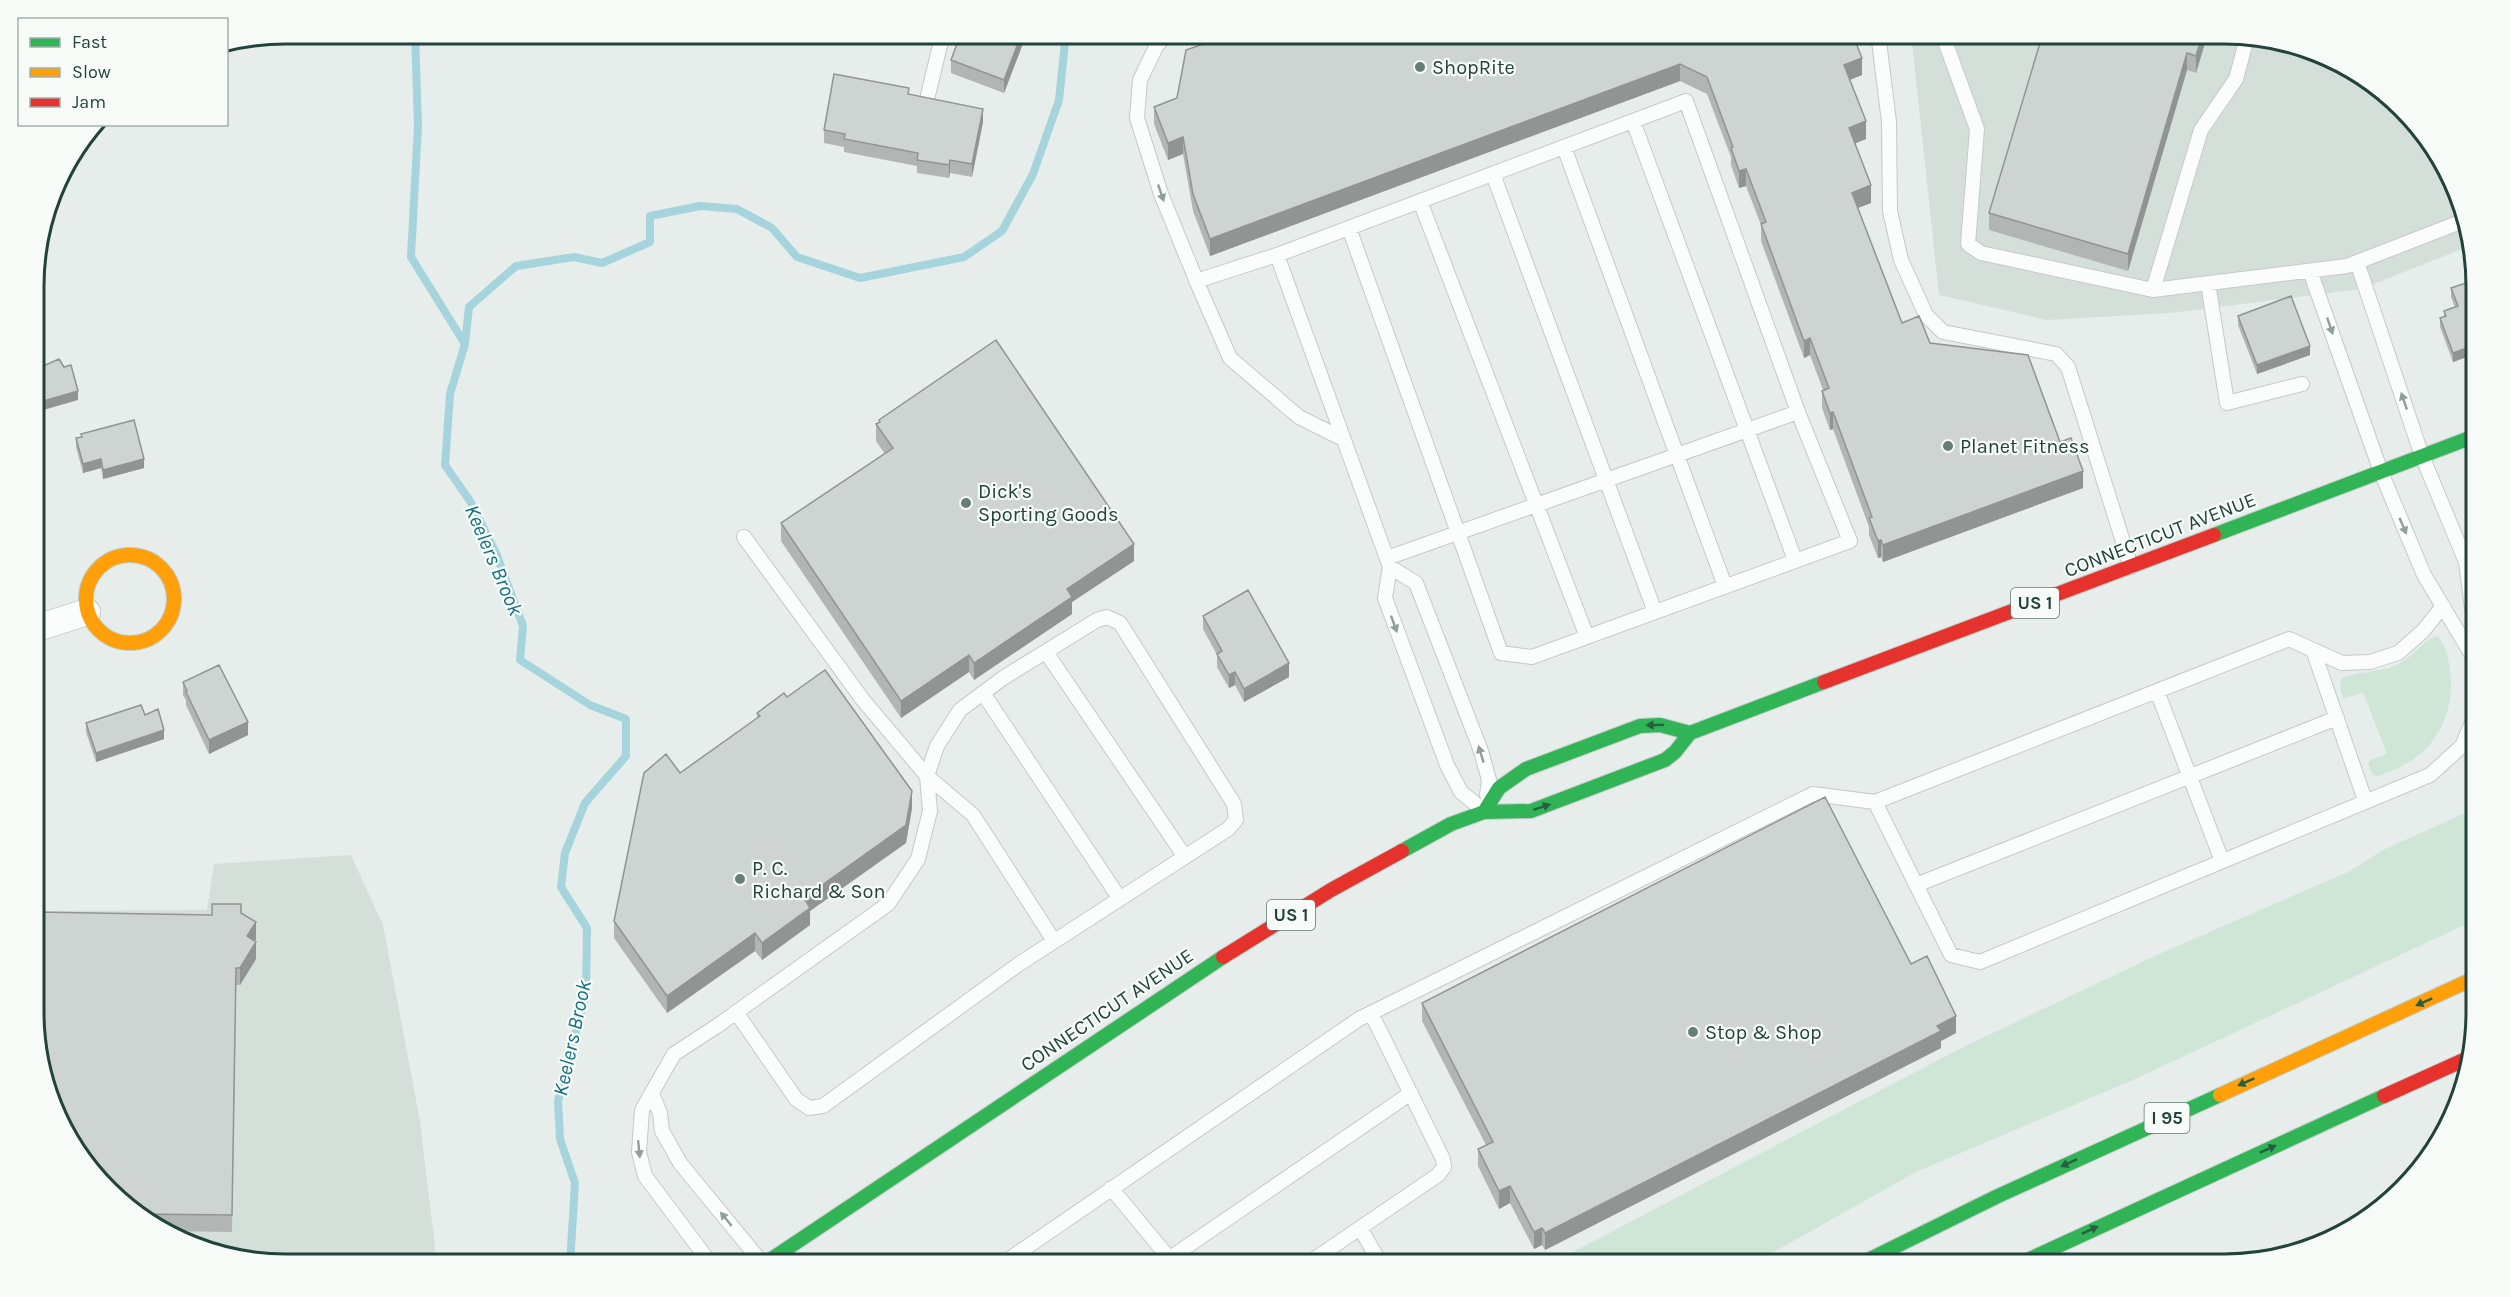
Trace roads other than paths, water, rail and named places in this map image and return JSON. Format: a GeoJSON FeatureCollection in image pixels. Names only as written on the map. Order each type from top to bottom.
{"type":"FeatureCollection","features":[{"type":"Feature","properties":{"kind":"main road","name":"CONNECTICUT AVENUE"},"geometry":{"type":"LineString","coordinates":[[779,1254],[1211,964],[1331,890],[1450,824],[1484,812],[1531,811],[1665,760],[1675,752],[1690,733],[2466,439]]}},
{"type":"Feature","properties":{"kind":"main road"},"geometry":{"type":"LineString","coordinates":[[131,555],[151,560],[162,568],[172,586],[174,606],[169,620],[155,635],[143,641],[123,643],[109,638],[98,630],[87,612],[86,591],[91,578],[105,563],[117,557],[131,555]]}},
{"type":"Feature","properties":{"kind":"main road"},"geometry":{"type":"LineString","coordinates":[[1484,812],[1499,788],[1526,769],[1654,723],[1668,725],[1690,733]]}},
{"type":"Feature","properties":{"kind":"main road","name":"I 95"},"geometry":{"type":"LineString","coordinates":[[1880,1254],[1998,1196],[2466,982]]}},
{"type":"Feature","properties":{"kind":"main road"},"geometry":{"type":"LineString","coordinates":[[2041,1254],[2461,1061]]}},
{"type":"Feature","properties":{"kind":"street"},"geometry":{"type":"LineString","coordinates":[[44,626],[87,612]]}},
{"type":"Feature","properties":{"kind":"lane"},"geometry":{"type":"LineString","coordinates":[[928,95],[940,44]]}},
{"type":"Feature","properties":{"kind":"lane"},"geometry":{"type":"LineString","coordinates":[[1158,44],[1140,80],[1137,118],[1161,194],[1230,358],[1299,417],[1344,439]]}},
{"type":"Feature","properties":{"kind":"lane"},"geometry":{"type":"LineString","coordinates":[[1879,44],[1889,122],[1890,212],[1901,260],[1926,315],[1942,332],[2056,354],[2068,368],[2131,567]]}},
{"type":"Feature","properties":{"kind":"lane"},"geometry":{"type":"LineString","coordinates":[[1946,44],[1977,129],[1968,244],[1981,254],[2153,290],[2347,266],[2458,223]]}},
{"type":"Feature","properties":{"kind":"lane"},"geometry":{"type":"LineString","coordinates":[[2153,290],[2201,130],[2236,79],[2245,45]]}},
{"type":"Feature","properties":{"kind":"lane"},"geometry":{"type":"LineString","coordinates":[[1196,281],[1277,255],[1686,101],[1798,412],[1850,541],[1532,657],[1501,653],[1349,228]]}},
{"type":"Feature","properties":{"kind":"lane"},"geometry":{"type":"LineString","coordinates":[[1632,121],[1796,560]]}},
{"type":"Feature","properties":{"kind":"lane"},"geometry":{"type":"LineString","coordinates":[[1564,147],[1725,586]]}},
{"type":"Feature","properties":{"kind":"lane"},"geometry":{"type":"LineString","coordinates":[[1493,174],[1655,612]]}},
{"type":"Feature","properties":{"kind":"lane"},"geometry":{"type":"LineString","coordinates":[[1420,201],[1587,637]]}},
{"type":"Feature","properties":{"kind":"lane"},"geometry":{"type":"LineString","coordinates":[[1277,255],[1389,563],[1385,598],[1447,765],[1461,792],[1484,812]]}},
{"type":"Feature","properties":{"kind":"lane"},"geometry":{"type":"LineString","coordinates":[[2357,262],[2422,456],[2466,562]]}},
{"type":"Feature","properties":{"kind":"lane"},"geometry":{"type":"LineString","coordinates":[[2310,271],[2381,472],[2424,575],[2466,646]]}},
{"type":"Feature","properties":{"kind":"lane"},"geometry":{"type":"LineString","coordinates":[[2208,284],[2228,403],[2302,384]]}},
{"type":"Feature","properties":{"kind":"lane"},"geometry":{"type":"LineString","coordinates":[[1389,563],[1458,533],[1798,412]]}},
{"type":"Feature","properties":{"kind":"lane"},"geometry":{"type":"LineString","coordinates":[[744,537],[863,700],[927,776],[974,815],[1054,941]]}},
{"type":"Feature","properties":{"kind":"lane"},"geometry":{"type":"LineString","coordinates":[[1389,563],[1416,583],[1481,751],[1489,780],[1484,812]]}},
{"type":"Feature","properties":{"kind":"lane"},"geometry":{"type":"LineString","coordinates":[[1016,1254],[1371,1013],[1813,794],[1875,802],[2289,639],[2342,663],[2370,662],[2398,652],[2423,631],[2442,606]]}},
{"type":"Feature","properties":{"kind":"lane"},"geometry":{"type":"LineString","coordinates":[[703,1254],[650,1183],[642,1167],[638,1137],[642,1110],[674,1054],[888,904],[918,860],[930,811],[927,776],[937,746],[960,710],[1097,620],[1107,617],[1120,623],[1234,804],[1236,820],[1228,829],[1054,941],[823,1106],[809,1108],[796,1099],[736,1012]]}},
{"type":"Feature","properties":{"kind":"lane"},"geometry":{"type":"LineString","coordinates":[[2313,650],[2365,800]]}},
{"type":"Feature","properties":{"kind":"lane"},"geometry":{"type":"LineString","coordinates":[[1046,652],[1185,857]]}},
{"type":"Feature","properties":{"kind":"lane"},"geometry":{"type":"LineString","coordinates":[[2157,691],[2222,861]]}},
{"type":"Feature","properties":{"kind":"lane"},"geometry":{"type":"LineString","coordinates":[[983,693],[1120,899]]}},
{"type":"Feature","properties":{"kind":"lane"},"geometry":{"type":"LineString","coordinates":[[1916,885],[2337,718]]}},
{"type":"Feature","properties":{"kind":"lane"},"geometry":{"type":"LineString","coordinates":[[1875,802],[1951,955],[1980,962],[2430,774],[2462,746],[2466,737]]}},
{"type":"Feature","properties":{"kind":"lane"},"geometry":{"type":"LineString","coordinates":[[1322,1254],[1438,1175],[1444,1167],[1443,1159],[1371,1013]]}},
{"type":"Feature","properties":{"kind":"lane"},"geometry":{"type":"LineString","coordinates":[[1182,1254],[1411,1093]]}},
{"type":"Feature","properties":{"kind":"lane"},"geometry":{"type":"LineString","coordinates":[[652,1094],[660,1113],[662,1131],[680,1162],[756,1254]]}},
{"type":"Feature","properties":{"kind":"lane"},"geometry":{"type":"LineString","coordinates":[[1111,1188],[1166,1254]]}},
{"type":"Feature","properties":{"kind":"lane"},"geometry":{"type":"LineString","coordinates":[[1360,1228],[1375,1254]]}},
{"type":"Feature","properties":{"kind":"waterway"},"geometry":{"type":"LineString","coordinates":[[415,44],[418,126],[411,257],[465,344]]}},
{"type":"Feature","properties":{"kind":"waterway","name":"Keelers Brook"},"geometry":{"type":"LineString","coordinates":[[571,1254],[575,1183],[560,1139],[558,1101],[586,993],[587,928],[561,887],[565,853],[585,803],[626,756],[626,719],[590,705],[520,660],[523,626],[496,553],[470,501],[445,465],[450,394],[465,344],[469,307],[516,266],[574,257],[602,263],[650,242],[650,216],[700,206],[737,209],[772,228],[797,257],[860,278],[964,257],[1002,231],[1033,174],[1059,100],[1065,44]]}},
{"type":"Feature","properties":{"kind":"place","name":"ShopRite"},"geometry":{"type":"Point","coordinates":[1420,67]}},
{"type":"Feature","properties":{"kind":"place","name":"Planet Fitness"},"geometry":{"type":"Point","coordinates":[1948,446]}},
{"type":"Feature","properties":{"kind":"place","name":"Dick's Sporting Goods"},"geometry":{"type":"Point","coordinates":[966,503]}},
{"type":"Feature","properties":{"kind":"place","name":"P. C. Richard & Son"},"geometry":{"type":"Point","coordinates":[740,879]}},
{"type":"Feature","properties":{"kind":"place","name":"Stop & Shop"},"geometry":{"type":"Point","coordinates":[1693,1032]}}]}
